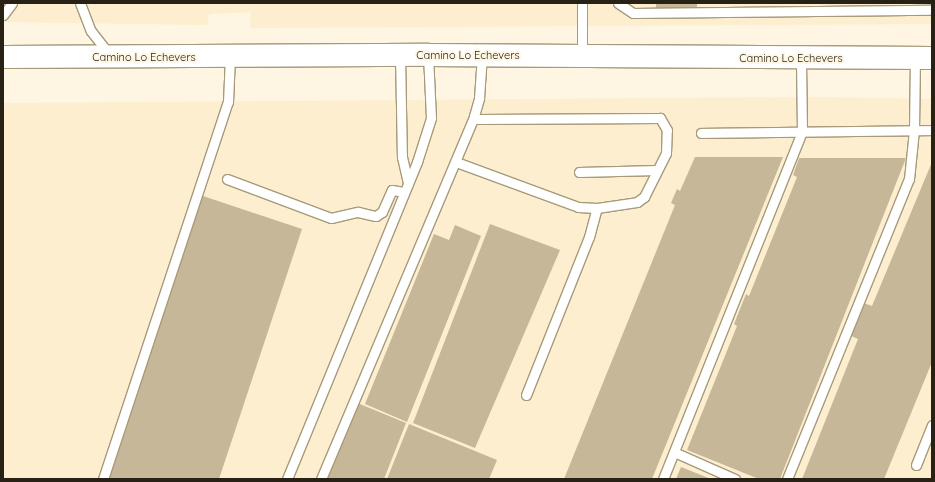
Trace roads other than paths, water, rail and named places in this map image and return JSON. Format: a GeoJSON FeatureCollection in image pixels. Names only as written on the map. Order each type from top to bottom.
{"type":"FeatureCollection","features":[{"type":"Feature","properties":{"kind":"main road","name":"Camino Lo Echevers"},"geometry":{"type":"LineString","coordinates":[[3,57],[482,55],[923,58]]}},
{"type":"Feature","properties":{"kind":"lane"},"geometry":{"type":"LineString","coordinates":[[3,16],[12,3]]}},
{"type":"Feature","properties":{"kind":"lane"},"geometry":{"type":"LineString","coordinates":[[80,3],[91,31],[111,57]]}},
{"type":"Feature","properties":{"kind":"lane"},"geometry":{"type":"LineString","coordinates":[[582,3],[582,56]]}},
{"type":"Feature","properties":{"kind":"lane"},"geometry":{"type":"LineString","coordinates":[[618,3],[633,13],[932,10]]}},
{"type":"Feature","properties":{"kind":"lane"},"geometry":{"type":"LineString","coordinates":[[400,55],[402,157],[408,183]]}},
{"type":"Feature","properties":{"kind":"lane"},"geometry":{"type":"LineString","coordinates":[[287,479],[408,183],[431,118],[428,55]]}},
{"type":"Feature","properties":{"kind":"lane"},"geometry":{"type":"LineString","coordinates":[[321,479],[456,162],[474,116],[480,98],[482,55]]}},
{"type":"Feature","properties":{"kind":"lane"},"geometry":{"type":"LineString","coordinates":[[103,479],[228,102],[230,56]]}},
{"type":"Feature","properties":{"kind":"lane"},"geometry":{"type":"LineString","coordinates":[[663,479],[802,131],[801,58]]}},
{"type":"Feature","properties":{"kind":"lane"},"geometry":{"type":"LineString","coordinates":[[787,479],[909,179],[923,58]]}},
{"type":"Feature","properties":{"kind":"lane"},"geometry":{"type":"LineString","coordinates":[[456,162],[578,207],[597,208],[637,202],[644,197],[666,153],[668,140],[667,130],[660,118],[477,119],[474,116]]}},
{"type":"Feature","properties":{"kind":"lane"},"geometry":{"type":"LineString","coordinates":[[701,133],[932,130]]}},
{"type":"Feature","properties":{"kind":"lane"},"geometry":{"type":"LineString","coordinates":[[579,172],[657,170]]}},
{"type":"Feature","properties":{"kind":"lane"},"geometry":{"type":"LineString","coordinates":[[227,179],[331,218],[358,212],[376,216],[382,212],[392,190],[404,192]]}},
{"type":"Feature","properties":{"kind":"lane"},"geometry":{"type":"LineString","coordinates":[[526,395],[589,237],[597,208]]}},
{"type":"Feature","properties":{"kind":"lane"},"geometry":{"type":"LineString","coordinates":[[916,465],[932,425]]}},
{"type":"Feature","properties":{"kind":"lane"},"geometry":{"type":"LineString","coordinates":[[674,452],[735,479]]}}]}
